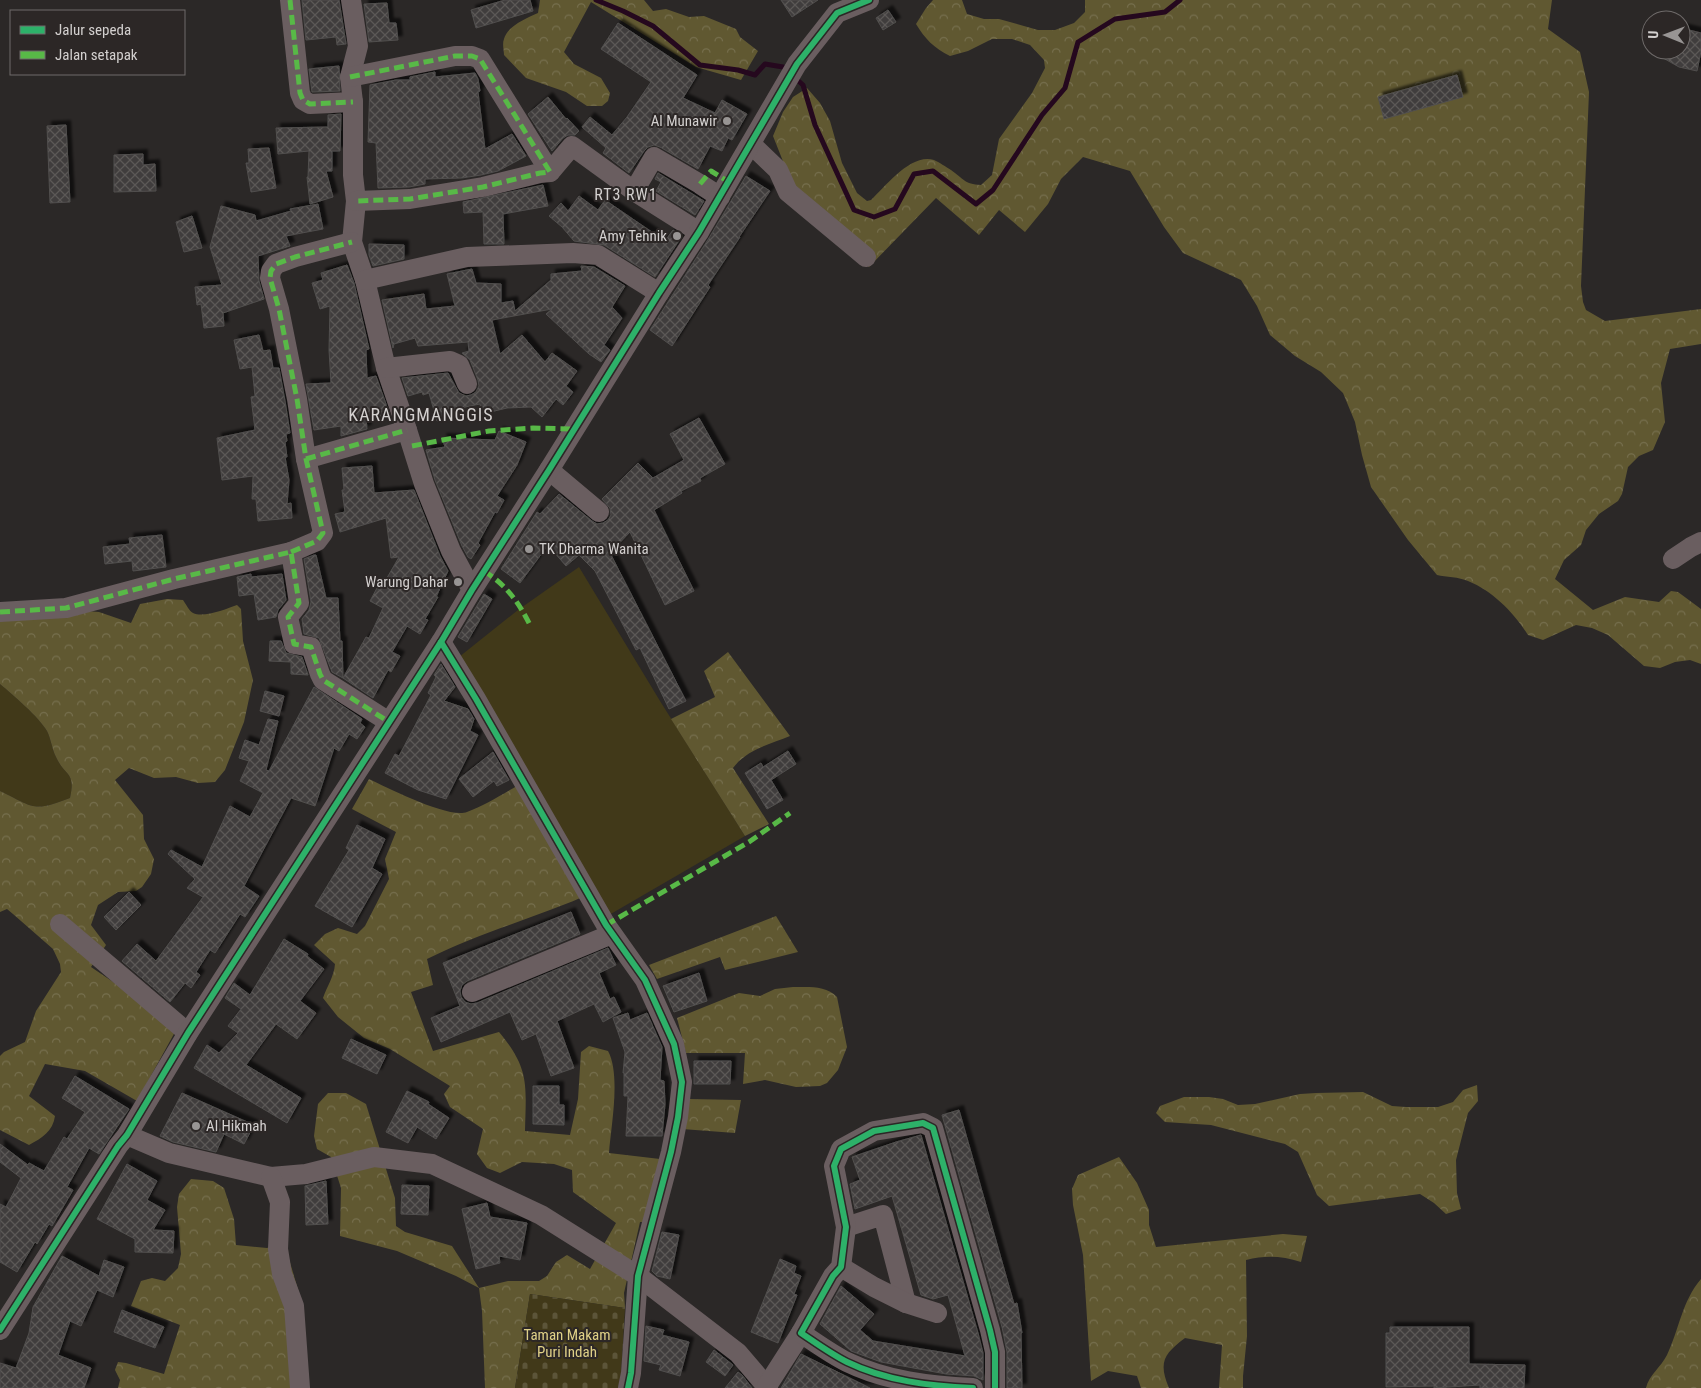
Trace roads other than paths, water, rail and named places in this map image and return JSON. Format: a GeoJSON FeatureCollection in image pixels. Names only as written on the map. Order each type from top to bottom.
{"type":"FeatureCollection","features":[{"type":"Feature","properties":{"kind":"street"},"geometry":{"type":"LineString","coordinates":[[290,0],[300,93],[303,100],[310,104],[353,102]]}},
{"type":"Feature","properties":{"kind":"street"},"geometry":{"type":"LineString","coordinates":[[351,0],[358,46],[350,76],[353,102],[353,175],[356,201],[352,242],[364,280],[386,368],[424,484],[451,551],[472,590]]}},
{"type":"Feature","properties":{"kind":"street"},"geometry":{"type":"LineString","coordinates":[[0,1330],[118,1146],[127,1135],[188,1033],[441,642],[699,232],[797,64],[834,6],[869,0]]}},
{"type":"Feature","properties":{"kind":"street"},"geometry":{"type":"LineString","coordinates":[[350,76],[455,56],[472,56],[480,59],[550,172]]}},
{"type":"Feature","properties":{"kind":"street"},"geometry":{"type":"LineString","coordinates":[[751,144],[778,170],[788,192],[866,257]]}},
{"type":"Feature","properties":{"kind":"street"},"geometry":{"type":"LineString","coordinates":[[356,201],[410,199],[483,188],[550,172],[572,146],[634,192],[699,232]]}},
{"type":"Feature","properties":{"kind":"street"},"geometry":{"type":"LineString","coordinates":[[634,192],[654,157],[720,198]]}},
{"type":"Feature","properties":{"kind":"street"},"geometry":{"type":"LineString","coordinates":[[0,612],[66,608],[174,579],[291,552],[317,541],[323,533],[306,459],[297,399],[279,309],[270,278],[271,271],[276,264],[352,242]]}},
{"type":"Feature","properties":{"kind":"street"},"geometry":{"type":"LineString","coordinates":[[364,280],[468,257],[573,253],[598,255],[659,293]]}},
{"type":"Feature","properties":{"kind":"street"},"geometry":{"type":"LineString","coordinates":[[386,368],[450,361],[459,365],[467,384]]}},
{"type":"Feature","properties":{"kind":"street"},"geometry":{"type":"LineString","coordinates":[[306,459],[407,430]]}},
{"type":"Feature","properties":{"kind":"street"},"geometry":{"type":"LineString","coordinates":[[549,470],[599,512]]}},
{"type":"Feature","properties":{"kind":"street"},"geometry":{"type":"LineString","coordinates":[[1673,559],[1701,542]]}},
{"type":"Feature","properties":{"kind":"street"},"geometry":{"type":"LineString","coordinates":[[291,552],[299,602],[288,617],[294,644],[311,647],[323,680],[389,722]]}},
{"type":"Feature","properties":{"kind":"street"},"geometry":{"type":"LineString","coordinates":[[441,642],[612,934],[645,980],[674,1044],[682,1082],[676,1130],[638,1276],[631,1372],[628,1388]]}},
{"type":"Feature","properties":{"kind":"street"},"geometry":{"type":"LineString","coordinates":[[60,924],[188,1033]]}},
{"type":"Feature","properties":{"kind":"street"},"geometry":{"type":"LineString","coordinates":[[472,992],[612,934]]}},
{"type":"Feature","properties":{"kind":"street"},"geometry":{"type":"LineString","coordinates":[[127,1135],[169,1153],[271,1178],[306,1174],[374,1157],[432,1164],[542,1215],[638,1276],[738,1352],[767,1387],[840,1267],[846,1227],[834,1166],[841,1149],[874,1131],[923,1124],[932,1128],[990,1330],[995,1352],[995,1388]]}},
{"type":"Feature","properties":{"kind":"street"},"geometry":{"type":"LineString","coordinates":[[271,1178],[280,1202],[278,1249],[282,1274],[294,1306],[300,1380]]}},
{"type":"Feature","properties":{"kind":"street"},"geometry":{"type":"LineString","coordinates":[[846,1227],[883,1214],[906,1303]]}},
{"type":"Feature","properties":{"kind":"street"},"geometry":{"type":"LineString","coordinates":[[840,1267],[906,1303],[937,1313]]}},
{"type":"Feature","properties":{"kind":"street"},"geometry":{"type":"LineString","coordinates":[[801,1333],[849,1363],[888,1376],[931,1386],[973,1388]]}},
{"type":"Feature","properties":{"kind":"waterway"},"geometry":{"type":"LineString","coordinates":[[596,0],[653,26],[700,65],[738,70],[755,75],[765,64],[783,67],[788,72]]}},
{"type":"Feature","properties":{"kind":"waterway"},"geometry":{"type":"LineString","coordinates":[[794,77],[803,85],[815,125],[854,210],[874,217],[895,209],[914,174],[933,171],[976,204],[993,190],[1042,115],[1065,88],[1078,42],[1115,19],[1165,12],[1180,0]]}},
{"type":"Feature","properties":{"kind":"place","name":"Al Munawir"},"geometry":{"type":"Point","coordinates":[727,121]}},
{"type":"Feature","properties":{"kind":"place","name":"Amy Tehnik"},"geometry":{"type":"Point","coordinates":[677,236]}},
{"type":"Feature","properties":{"kind":"place","name":"TK Dharma Wanita"},"geometry":{"type":"Point","coordinates":[529,549]}},
{"type":"Feature","properties":{"kind":"place","name":"Warung Dahar"},"geometry":{"type":"Point","coordinates":[458,582]}},
{"type":"Feature","properties":{"kind":"place","name":"Al Hikmah"},"geometry":{"type":"Point","coordinates":[196,1126]}},
{"type":"Feature","properties":{"kind":"district","name":"RT3 RW1"},"geometry":{"type":"Point","coordinates":[626,194]}},
{"type":"Feature","properties":{"kind":"district","name":"KARANGMANGGIS"},"geometry":{"type":"Point","coordinates":[421,415]}},
{"type":"Feature","properties":{"kind":"park label","name":"Taman Makam Puri Indah"},"geometry":{"type":"Point","coordinates":[567,1344]}}]}
